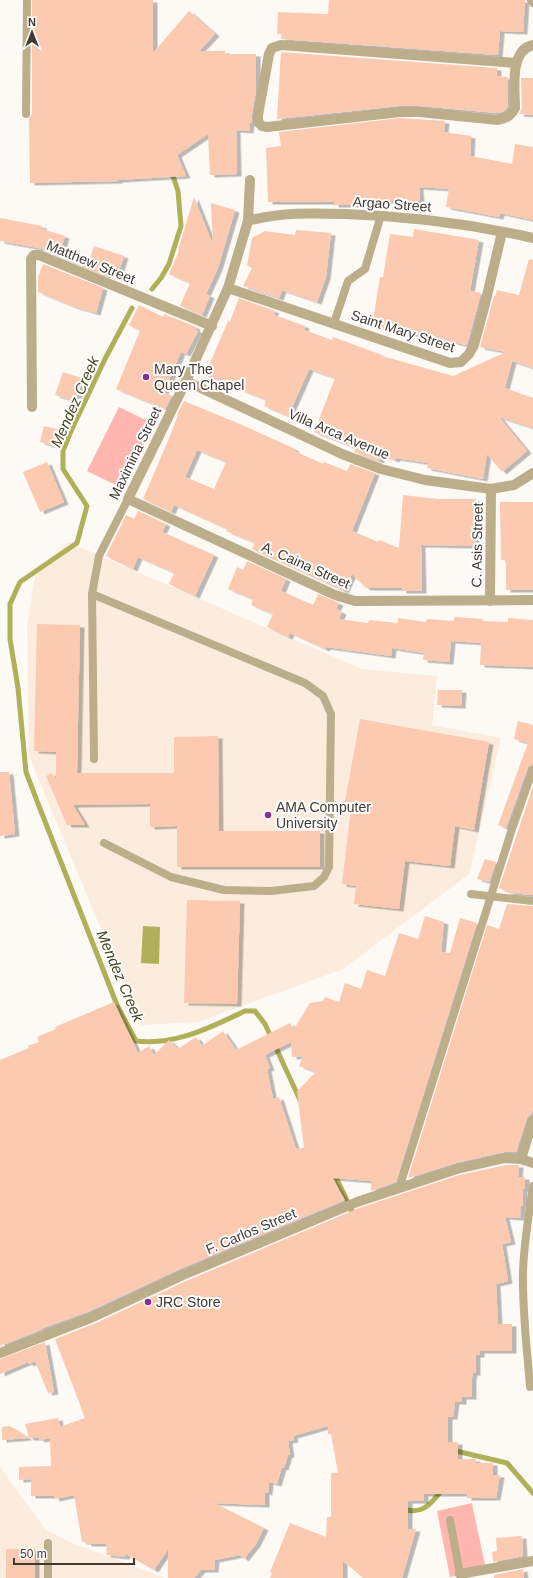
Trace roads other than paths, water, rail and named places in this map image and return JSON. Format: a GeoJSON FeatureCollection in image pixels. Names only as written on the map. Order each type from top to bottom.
{"type":"FeatureCollection","features":[{"type":"Feature","properties":{"kind":"street"},"geometry":{"type":"LineString","coordinates":[[516,63],[281,45],[272,48],[269,54],[258,122],[262,126],[267,127],[400,112],[419,112],[498,120],[506,118],[512,114],[515,108],[516,63],[524,48],[533,45]]}},
{"type":"Feature","properties":{"kind":"street","name":"Maximina Street"},"geometry":{"type":"LineString","coordinates":[[128,499],[212,326],[228,288],[248,221],[250,180]]}},
{"type":"Feature","properties":{"kind":"street","name":"Argao Street"},"geometry":{"type":"LineString","coordinates":[[248,221],[280,214],[299,213],[380,215],[418,218],[533,238]]}},
{"type":"Feature","properties":{"kind":"street","name":"Saint Mary Street"},"geometry":{"type":"LineString","coordinates":[[228,288],[450,363],[461,362],[469,354],[474,345],[502,232]]}},
{"type":"Feature","properties":{"kind":"street","name":"Matthew Street"},"geometry":{"type":"LineString","coordinates":[[32,407],[31,259],[34,255],[39,254],[212,326]]}},
{"type":"Feature","properties":{"kind":"street","name":"Villa Arca Avenue"},"geometry":{"type":"LineString","coordinates":[[186,380],[342,454],[381,469],[425,480],[491,489],[514,485],[533,473]]}},
{"type":"Feature","properties":{"kind":"street","name":"C. Asis Street"},"geometry":{"type":"LineString","coordinates":[[490,601],[491,489]]}},
{"type":"Feature","properties":{"kind":"street","name":"A. Caina Street"},"geometry":{"type":"LineString","coordinates":[[128,499],[335,595],[355,601],[533,600]]}},
{"type":"Feature","properties":{"kind":"street"},"geometry":{"type":"LineString","coordinates":[[521,1159],[533,1120]]}},
{"type":"Feature","properties":{"kind":"street","name":"F. Carlos Street"},"geometry":{"type":"LineString","coordinates":[[0,1353],[93,1317],[183,1275],[357,1202],[457,1169],[504,1158],[521,1159],[533,1163]]}},
{"type":"Feature","properties":{"kind":"street"},"geometry":{"type":"LineString","coordinates":[[460,1574],[533,1561]]}},
{"type":"Feature","properties":{"kind":"lane"},"geometry":{"type":"LineString","coordinates":[[26,114],[27,0]]}},
{"type":"Feature","properties":{"kind":"lane"},"geometry":{"type":"LineString","coordinates":[[334,324],[348,281],[365,269],[380,215]]}},
{"type":"Feature","properties":{"kind":"lane","name":"Maximina Street"},"geometry":{"type":"LineString","coordinates":[[94,759],[92,594],[99,556],[128,499]]}},
{"type":"Feature","properties":{"kind":"lane"},"geometry":{"type":"LineString","coordinates":[[92,594],[305,683],[323,696],[332,714],[329,867],[324,877],[314,886],[271,891],[224,890],[171,877],[104,843]]}},
{"type":"Feature","properties":{"kind":"lane"},"geometry":{"type":"LineString","coordinates":[[402,1187],[402,1179],[511,832],[533,769]]}},
{"type":"Feature","properties":{"kind":"lane"},"geometry":{"type":"LineString","coordinates":[[471,894],[533,901]]}},
{"type":"Feature","properties":{"kind":"lane"},"geometry":{"type":"LineString","coordinates":[[530,1387],[524,1320],[523,1272],[533,1186]]}},
{"type":"Feature","properties":{"kind":"lane"},"geometry":{"type":"LineString","coordinates":[[450,1520],[460,1574]]}},
{"type":"Feature","properties":{"kind":"lane"},"geometry":{"type":"LineString","coordinates":[[48,1543],[48,1578]]}},
{"type":"Feature","properties":{"kind":"waterway"},"geometry":{"type":"LineString","coordinates":[[152,289],[161,278],[169,264],[181,226],[178,191],[171,170]]}},
{"type":"Feature","properties":{"kind":"waterway","name":"Mendez Creek"},"geometry":{"type":"LineString","coordinates":[[132,308],[105,359],[63,451],[63,469],[87,506],[77,543],[20,582],[10,604],[10,639],[18,688],[26,772],[117,1005],[136,1041],[165,1041],[179,1038],[206,1029],[245,1011],[255,1011],[265,1024],[300,1100]]}},
{"type":"Feature","properties":{"kind":"waterway","name":"Mendez Creek"},"geometry":{"type":"LineString","coordinates":[[334,1173],[352,1211],[351,1217]]}},
{"type":"Feature","properties":{"kind":"waterway","name":"Mendez Creek"},"geometry":{"type":"LineString","coordinates":[[453,1454],[456,1451],[507,1463],[533,1493]]}},
{"type":"Feature","properties":{"kind":"waterway","name":"Mendez Creek"},"geometry":{"type":"LineString","coordinates":[[402,1508],[415,1511],[421,1510],[430,1504],[443,1489]]}},
{"type":"Feature","properties":{"kind":"place","name":"Mary The Queen Chapel"},"geometry":{"type":"Point","coordinates":[146,377]}},
{"type":"Feature","properties":{"kind":"place","name":"AMA Computer University"},"geometry":{"type":"Point","coordinates":[268,815]}},
{"type":"Feature","properties":{"kind":"place","name":"JRC Store"},"geometry":{"type":"Point","coordinates":[148,1302]}}]}
